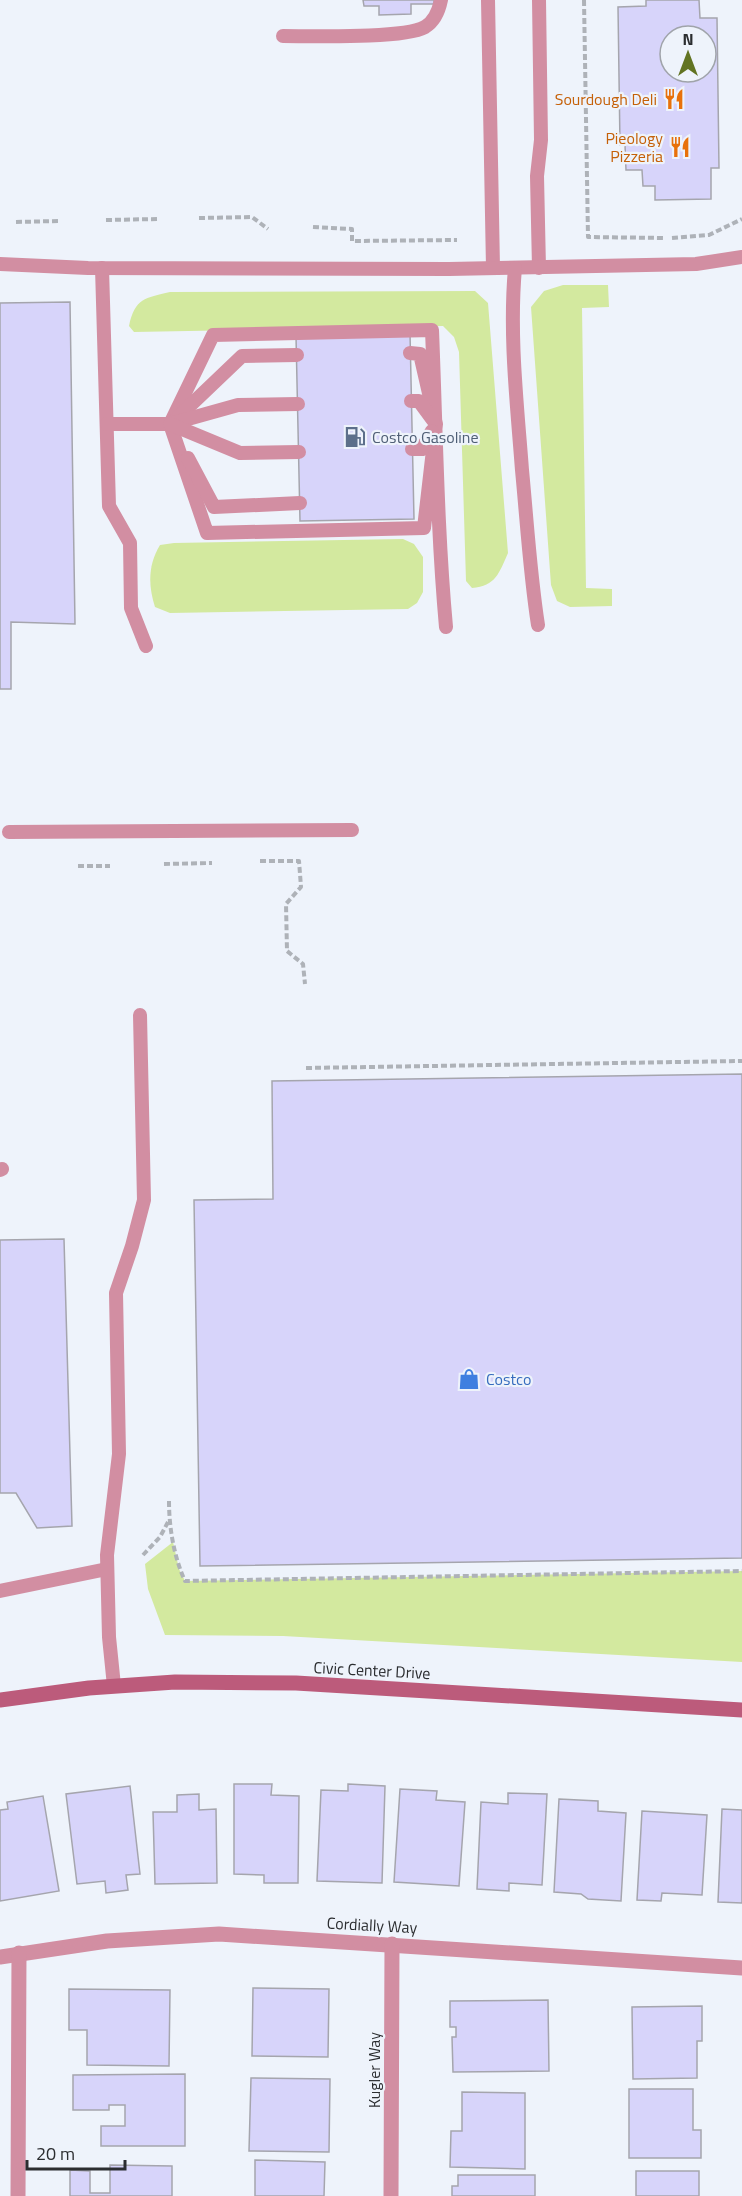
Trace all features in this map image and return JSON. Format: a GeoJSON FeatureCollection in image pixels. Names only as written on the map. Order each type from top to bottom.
{"type":"FeatureCollection","features":[{"type":"Feature","properties":{"kind":"street","name":"Civic Center Drive"},"geometry":{"type":"LineString","coordinates":[[0,1700],[114,1686],[175,1682],[296,1683],[742,1710]]}},
{"type":"Feature","properties":{"kind":"street","name":"Cordially Way"},"geometry":{"type":"LineString","coordinates":[[0,1957],[107,1941],[219,1934],[742,1968]]}},
{"type":"Feature","properties":{"kind":"street","name":"Kugler Way"},"geometry":{"type":"LineString","coordinates":[[391,2196],[392,1944]]}},
{"type":"Feature","properties":{"kind":"street"},"geometry":{"type":"LineString","coordinates":[[18,2196],[19,1953]]}},
{"type":"Feature","properties":{"kind":"lane"},"geometry":{"type":"LineString","coordinates":[[283,36],[403,34],[426,27],[439,12],[441,0]]}},
{"type":"Feature","properties":{"kind":"lane"},"geometry":{"type":"LineString","coordinates":[[488,0],[493,268]]}},
{"type":"Feature","properties":{"kind":"lane"},"geometry":{"type":"LineString","coordinates":[[539,0],[541,140],[537,176],[539,268]]}},
{"type":"Feature","properties":{"kind":"lane"},"geometry":{"type":"LineString","coordinates":[[0,264],[102,268],[539,268],[696,264],[742,257]]}},
{"type":"Feature","properties":{"kind":"lane"},"geometry":{"type":"LineString","coordinates":[[102,268],[109,506],[130,543],[131,608],[146,646]]}},
{"type":"Feature","properties":{"kind":"lane"},"geometry":{"type":"LineString","coordinates":[[515,268],[512,305],[518,417],[533,594],[538,625]]}},
{"type":"Feature","properties":{"kind":"lane"},"geometry":{"type":"LineString","coordinates":[[410,353],[420,354],[436,424],[424,528],[207,533],[170,424],[213,335],[432,330],[436,424],[443,590],[447,627]]}},
{"type":"Feature","properties":{"kind":"lane"},"geometry":{"type":"LineString","coordinates":[[170,424],[242,356],[297,355]]}},
{"type":"Feature","properties":{"kind":"lane"},"geometry":{"type":"LineString","coordinates":[[411,401],[419,401],[436,424],[419,500],[413,500]]}},
{"type":"Feature","properties":{"kind":"lane"},"geometry":{"type":"LineString","coordinates":[[107,424],[170,424],[238,405],[298,404]]}},
{"type":"Feature","properties":{"kind":"lane"},"geometry":{"type":"LineString","coordinates":[[170,424],[240,453],[299,452]]}},
{"type":"Feature","properties":{"kind":"lane"},"geometry":{"type":"LineString","coordinates":[[170,424],[214,507],[300,503]]}},
{"type":"Feature","properties":{"kind":"lane"},"geometry":{"type":"LineString","coordinates":[[412,449],[422,449],[436,424]]}},
{"type":"Feature","properties":{"kind":"lane"},"geometry":{"type":"LineString","coordinates":[[9,832],[352,830]]}},
{"type":"Feature","properties":{"kind":"lane"},"geometry":{"type":"LineString","coordinates":[[114,1686],[109,1637],[107,1555],[119,1454],[116,1293],[144,1200],[140,1015]]}},
{"type":"Feature","properties":{"kind":"lane"},"geometry":{"type":"LineString","coordinates":[[0,1591],[107,1569]]}},
{"type":"Feature","properties":{"kind":"path"},"geometry":{"type":"LineString","coordinates":[[584,0],[588,237],[674,238],[708,235],[742,219]]}},
{"type":"Feature","properties":{"kind":"path"},"geometry":{"type":"LineString","coordinates":[[199,218],[252,217],[268,229]]}},
{"type":"Feature","properties":{"kind":"path"},"geometry":{"type":"LineString","coordinates":[[106,220],[158,219]]}},
{"type":"Feature","properties":{"kind":"path"},"geometry":{"type":"LineString","coordinates":[[16,222],[59,221]]}},
{"type":"Feature","properties":{"kind":"path"},"geometry":{"type":"LineString","coordinates":[[313,228],[352,229],[352,241],[457,240]]}},
{"type":"Feature","properties":{"kind":"path"},"geometry":{"type":"LineString","coordinates":[[260,861],[299,861],[301,887],[286,904],[287,951],[303,964],[304,984]]}},
{"type":"Feature","properties":{"kind":"path"},"geometry":{"type":"LineString","coordinates":[[164,864],[212,862]]}},
{"type":"Feature","properties":{"kind":"path"},"geometry":{"type":"LineString","coordinates":[[78,866],[110,866]]}},
{"type":"Feature","properties":{"kind":"path"},"geometry":{"type":"LineString","coordinates":[[306,1068],[742,1061]]}},
{"type":"Feature","properties":{"kind":"path"},"geometry":{"type":"LineString","coordinates":[[169,1501],[169,1521],[179,1569],[185,1581],[742,1571]]}},
{"type":"Feature","properties":{"kind":"path"},"geometry":{"type":"LineString","coordinates":[[143,1555],[160,1537],[169,1521]]}},
{"type":"Feature","properties":{"kind":"green space"},"geometry":{"type":"Polygon","coordinates":[[[563,285],[608,285],[609,307],[582,308],[586,588],[612,589],[612,606],[570,607],[557,601],[551,585],[531,307],[544,291],[563,285]]]}},
{"type":"Feature","properties":{"kind":"green space"},"geometry":{"type":"Polygon","coordinates":[[[475,291],[488,303],[508,553],[492,581],[472,588],[466,581],[459,352],[454,337],[443,326],[134,332],[129,326],[134,310],[142,301],[170,292],[475,291]]]}},
{"type":"Feature","properties":{"kind":"green space"},"geometry":{"type":"Polygon","coordinates":[[[403,539],[414,544],[423,557],[423,592],[417,603],[408,609],[170,613],[155,607],[150,583],[151,568],[160,545],[403,539]]]}},
{"type":"Feature","properties":{"kind":"green space"},"geometry":{"type":"Polygon","coordinates":[[[173,1542],[179,1569],[185,1581],[742,1571],[742,1662],[283,1636],[165,1635],[148,1589],[145,1564],[173,1542]]]}},
{"type":"Feature","properties":{"kind":"building"},"geometry":{"type":"Polygon","coordinates":[[[363,0],[434,0],[434,4],[411,4],[411,14],[379,15],[379,6],[364,6],[363,0]]]}},
{"type":"Feature","properties":{"kind":"building"},"geometry":{"type":"Polygon","coordinates":[[[646,0],[699,0],[700,18],[717,18],[717,24],[658,24],[658,84],[718,84],[719,168],[711,168],[711,199],[655,200],[655,186],[643,186],[642,170],[626,170],[625,145],[620,145],[618,7],[646,6],[646,0]]]}},
{"type":"Feature","properties":{"kind":"building"},"geometry":{"type":"Polygon","coordinates":[[[70,302],[75,624],[11,622],[11,689],[0,689],[0,303],[70,302]]]}},
{"type":"Feature","properties":{"kind":"building","name":"Costco Gasoline"},"geometry":{"type":"Polygon","coordinates":[[[410,333],[414,519],[300,521],[296,336],[410,333]]]}},
{"type":"Feature","properties":{"kind":"building","name":"Costco"},"geometry":{"type":"Polygon","coordinates":[[[742,1074],[742,1558],[200,1566],[194,1200],[273,1199],[272,1081],[742,1074]]]}},
{"type":"Feature","properties":{"kind":"building"},"geometry":{"type":"Polygon","coordinates":[[[64,1239],[72,1526],[37,1528],[16,1493],[0,1493],[0,1240],[64,1239]]]}},
{"type":"Feature","properties":{"kind":"building"},"geometry":{"type":"Polygon","coordinates":[[[234,1784],[272,1784],[271,1795],[299,1796],[298,1883],[264,1883],[264,1875],[234,1874],[234,1784]]]}},
{"type":"Feature","properties":{"kind":"building"},"geometry":{"type":"Polygon","coordinates":[[[348,1784],[385,1786],[382,1883],[317,1881],[321,1790],[348,1791],[348,1784]]]}},
{"type":"Feature","properties":{"kind":"building"},"geometry":{"type":"Polygon","coordinates":[[[130,1786],[140,1874],[126,1875],[128,1890],[106,1893],[105,1881],[77,1884],[66,1794],[130,1786]]]}},
{"type":"Feature","properties":{"kind":"building"},"geometry":{"type":"Polygon","coordinates":[[[400,1789],[437,1791],[436,1800],[465,1802],[459,1886],[394,1882],[400,1789]]]}},
{"type":"Feature","properties":{"kind":"building"},"geometry":{"type":"Polygon","coordinates":[[[508,1793],[547,1794],[542,1885],[509,1883],[509,1891],[477,1889],[481,1802],[508,1804],[508,1793]]]}},
{"type":"Feature","properties":{"kind":"building"},"geometry":{"type":"Polygon","coordinates":[[[199,1794],[199,1810],[216,1809],[217,1883],[155,1884],[153,1812],[177,1812],[177,1795],[199,1794]]]}},
{"type":"Feature","properties":{"kind":"building"},"geometry":{"type":"Polygon","coordinates":[[[43,1796],[59,1891],[0,1901],[0,1810],[8,1809],[7,1802],[43,1796]]]}},
{"type":"Feature","properties":{"kind":"building"},"geometry":{"type":"Polygon","coordinates":[[[559,1799],[598,1801],[598,1811],[626,1813],[621,1901],[588,1899],[581,1894],[554,1892],[559,1799]]]}},
{"type":"Feature","properties":{"kind":"building"},"geometry":{"type":"Polygon","coordinates":[[[722,1809],[742,1810],[742,1903],[718,1902],[722,1809]]]}},
{"type":"Feature","properties":{"kind":"building"},"geometry":{"type":"Polygon","coordinates":[[[642,1811],[707,1815],[702,1895],[662,1893],[661,1901],[637,1900],[642,1811]]]}},
{"type":"Feature","properties":{"kind":"building"},"geometry":{"type":"Polygon","coordinates":[[[253,1988],[329,1989],[328,2057],[252,2056],[253,1988]]]}},
{"type":"Feature","properties":{"kind":"building"},"geometry":{"type":"Polygon","coordinates":[[[69,1989],[170,1990],[169,2066],[87,2065],[87,2030],[69,2030],[69,1989]]]}},
{"type":"Feature","properties":{"kind":"building"},"geometry":{"type":"Polygon","coordinates":[[[548,2000],[549,2071],[453,2072],[452,2037],[456,2037],[456,2027],[450,2027],[450,2001],[548,2000]]]}},
{"type":"Feature","properties":{"kind":"building"},"geometry":{"type":"Polygon","coordinates":[[[702,2006],[702,2041],[697,2041],[697,2078],[633,2079],[632,2007],[702,2006]]]}},
{"type":"Feature","properties":{"kind":"building"},"geometry":{"type":"Polygon","coordinates":[[[185,2074],[185,2146],[101,2146],[101,2126],[125,2126],[125,2105],[109,2105],[109,2110],[73,2110],[73,2075],[185,2074]]]}},
{"type":"Feature","properties":{"kind":"building"},"geometry":{"type":"Polygon","coordinates":[[[251,2078],[330,2079],[329,2152],[249,2151],[251,2078]]]}},
{"type":"Feature","properties":{"kind":"building"},"geometry":{"type":"Polygon","coordinates":[[[629,2089],[693,2089],[693,2130],[701,2130],[701,2158],[629,2158],[629,2089]]]}},
{"type":"Feature","properties":{"kind":"building"},"geometry":{"type":"Polygon","coordinates":[[[462,2092],[525,2093],[525,2169],[450,2167],[451,2131],[462,2131],[462,2092]]]}},
{"type":"Feature","properties":{"kind":"building"},"geometry":{"type":"Polygon","coordinates":[[[255,2160],[325,2162],[324,2196],[255,2196],[255,2160]]]}},
{"type":"Feature","properties":{"kind":"building"},"geometry":{"type":"Polygon","coordinates":[[[110,2165],[172,2166],[172,2196],[70,2196],[70,2170],[90,2171],[90,2193],[110,2193],[110,2165]]]}},
{"type":"Feature","properties":{"kind":"building"},"geometry":{"type":"Polygon","coordinates":[[[636,2171],[699,2171],[699,2196],[636,2196],[636,2171]]]}},
{"type":"Feature","properties":{"kind":"building"},"geometry":{"type":"Polygon","coordinates":[[[458,2175],[535,2175],[535,2196],[452,2196],[452,2186],[458,2186],[458,2175]]]}},
{"type":"Feature","properties":{"kind":"place","name":"Sourdough Deli"},"geometry":{"type":"Point","coordinates":[674,99]}},
{"type":"Feature","properties":{"kind":"place","name":"Pieology Pizzeria"},"geometry":{"type":"Point","coordinates":[680,147]}},
{"type":"Feature","properties":{"kind":"place","name":"Costco Gasoline"},"geometry":{"type":"Point","coordinates":[355,437]}},
{"type":"Feature","properties":{"kind":"place","name":"Costco"},"geometry":{"type":"Point","coordinates":[469,1379]}}]}
